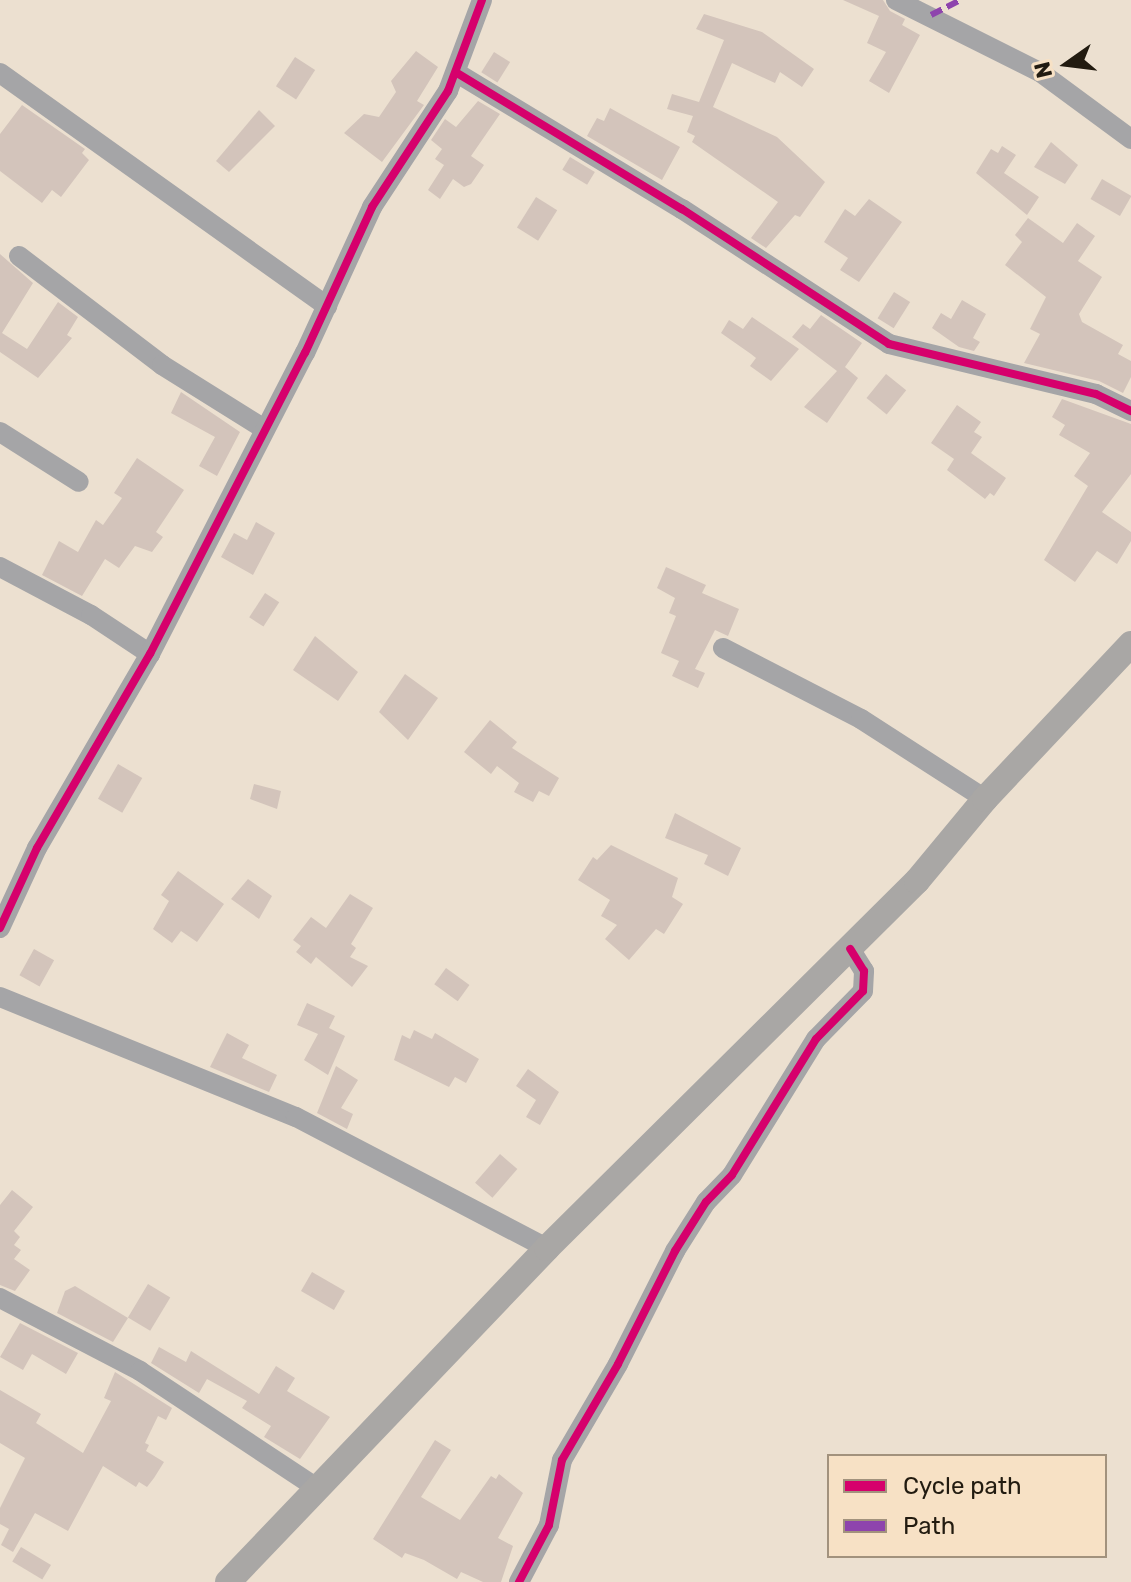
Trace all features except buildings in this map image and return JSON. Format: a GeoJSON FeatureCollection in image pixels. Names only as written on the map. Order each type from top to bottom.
{"type":"FeatureCollection","features":[{"type":"Feature","properties":{"kind":"main road"},"geometry":{"type":"LineString","coordinates":[[228,1582],[547,1248],[917,881],[985,799],[1131,644]]}},
{"type":"Feature","properties":{"kind":"street"},"geometry":{"type":"LineString","coordinates":[[0,928],[37,848],[150,654],[327,306],[372,207],[457,73],[482,0]]}},
{"type":"Feature","properties":{"kind":"street"},"geometry":{"type":"LineString","coordinates":[[896,0],[1040,72],[1131,139]]}},
{"type":"Feature","properties":{"kind":"street"},"geometry":{"type":"LineString","coordinates":[[0,73],[327,306]]}},
{"type":"Feature","properties":{"kind":"street"},"geometry":{"type":"LineString","coordinates":[[457,73],[682,209],[889,344],[1009,377],[1083,390],[1131,411]]}},
{"type":"Feature","properties":{"kind":"street"},"geometry":{"type":"LineString","coordinates":[[19,256],[153,358],[263,428]]}},
{"type":"Feature","properties":{"kind":"street"},"geometry":{"type":"LineString","coordinates":[[0,432],[79,482]]}},
{"type":"Feature","properties":{"kind":"street"},"geometry":{"type":"LineString","coordinates":[[0,567],[91,615],[150,654]]}},
{"type":"Feature","properties":{"kind":"street"},"geometry":{"type":"LineString","coordinates":[[723,648],[861,719],[985,799]]}},
{"type":"Feature","properties":{"kind":"street"},"geometry":{"type":"LineString","coordinates":[[519,1582],[549,1525],[562,1460],[618,1364],[675,1251],[706,1202],[732,1175],[816,1039],[863,991],[864,971],[850,949]]}},
{"type":"Feature","properties":{"kind":"street"},"geometry":{"type":"LineString","coordinates":[[0,997],[296,1117],[547,1248]]}},
{"type":"Feature","properties":{"kind":"street"},"geometry":{"type":"LineString","coordinates":[[0,1298],[140,1371],[318,1489]]}},
{"type":"Feature","properties":{"kind":"marked path"},"geometry":{"type":"LineString","coordinates":[[931,15],[961,0]]}},
{"type":"Feature","properties":{"kind":"cycle path"},"geometry":{"type":"LineString","coordinates":[[0,928],[37,848],[150,654],[305,353],[372,207],[448,91],[482,0]]}},
{"type":"Feature","properties":{"kind":"cycle path"},"geometry":{"type":"LineString","coordinates":[[457,73],[682,209],[889,344],[1096,394],[1131,411]]}},
{"type":"Feature","properties":{"kind":"cycle path"},"geometry":{"type":"LineString","coordinates":[[519,1582],[549,1525],[562,1460],[618,1364],[675,1251],[706,1202],[732,1175],[816,1039],[863,991],[864,971],[850,949]]}}]}
